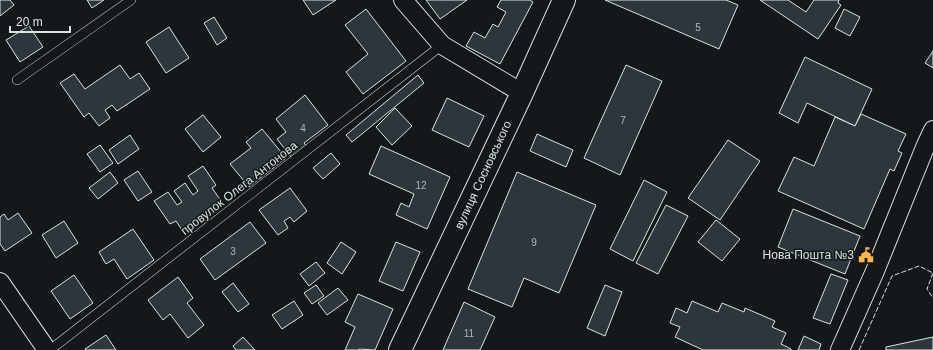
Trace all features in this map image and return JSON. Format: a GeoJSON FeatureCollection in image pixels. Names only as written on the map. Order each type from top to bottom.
{"type":"FeatureCollection","features":[{"type":"Feature","properties":{"kind":"street"},"geometry":{"type":"LineString","coordinates":[[403,0],[442,46],[522,93]]}},
{"type":"Feature","properties":{"kind":"street","name":"вулиця Сосновського"},"geometry":{"type":"LineString","coordinates":[[400,350],[522,93],[564,0]]}},
{"type":"Feature","properties":{"kind":"street"},"geometry":{"type":"LineString","coordinates":[[840,350],[875,271],[933,130]]}},
{"type":"Feature","properties":{"kind":"street"},"geometry":{"type":"LineString","coordinates":[[0,282],[49,350]]}},
{"type":"Feature","properties":{"kind":"lane"},"geometry":{"type":"LineString","coordinates":[[17,80],[132,0]]}},
{"type":"Feature","properties":{"kind":"lane","name":"провулок Олега Антонова"},"geometry":{"type":"LineString","coordinates":[[49,350],[442,46]]}},
{"type":"Feature","properties":{"kind":"building"},"geometry":{"type":"Polygon","coordinates":[[[0,0],[10,0],[14,5],[0,16],[0,0]]]}},
{"type":"Feature","properties":{"kind":"building"},"geometry":{"type":"Polygon","coordinates":[[[87,0],[104,0],[92,8],[87,0]]]}},
{"type":"Feature","properties":{"kind":"building"},"geometry":{"type":"Polygon","coordinates":[[[303,0],[336,0],[313,15],[303,0]]]}},
{"type":"Feature","properties":{"kind":"building"},"geometry":{"type":"Polygon","coordinates":[[[426,0],[467,0],[440,19],[426,0]]]}},
{"type":"Feature","properties":{"kind":"building"},"geometry":{"type":"Polygon","coordinates":[[[501,0],[530,0],[533,2],[500,64],[466,46],[474,32],[485,38],[493,24],[498,27],[506,12],[497,7],[501,0]]]}},
{"type":"Feature","properties":{"kind":"building"},"geometry":{"type":"Polygon","coordinates":[[[605,0],[726,0],[738,5],[719,49],[605,0]]]}},
{"type":"Feature","properties":{"kind":"building"},"geometry":{"type":"Polygon","coordinates":[[[760,0],[788,0],[806,12],[814,0],[839,0],[838,3],[841,5],[818,39],[760,0]]]}},
{"type":"Feature","properties":{"kind":"building"},"geometry":{"type":"Polygon","coordinates":[[[366,9],[406,61],[363,94],[346,72],[368,54],[345,25],[366,9]]]}},
{"type":"Feature","properties":{"kind":"building"},"geometry":{"type":"Polygon","coordinates":[[[844,9],[860,17],[850,36],[835,28],[844,9]]]}},
{"type":"Feature","properties":{"kind":"building"},"geometry":{"type":"Polygon","coordinates":[[[214,17],[227,38],[217,45],[204,23],[214,17]]]}},
{"type":"Feature","properties":{"kind":"building"},"geometry":{"type":"Polygon","coordinates":[[[29,26],[43,47],[20,62],[6,40],[29,26]]]}},
{"type":"Feature","properties":{"kind":"building"},"geometry":{"type":"Polygon","coordinates":[[[169,27],[189,58],[166,73],[146,42],[169,27]]]}},
{"type":"Feature","properties":{"kind":"building"},"geometry":{"type":"Polygon","coordinates":[[[933,51],[933,68],[925,63],[933,51]]]}},
{"type":"Feature","properties":{"kind":"building"},"geometry":{"type":"Polygon","coordinates":[[[805,57],[872,89],[855,126],[807,103],[798,123],[779,113],[805,57]]]}},
{"type":"Feature","properties":{"kind":"building"},"geometry":{"type":"Polygon","coordinates":[[[120,65],[130,79],[139,73],[150,89],[117,111],[112,105],[105,110],[110,118],[99,126],[89,113],[84,117],[60,83],[74,74],[85,89],[120,65]]]}},
{"type":"Feature","properties":{"kind":"building"},"geometry":{"type":"Polygon","coordinates":[[[626,65],[662,81],[620,175],[584,158],[626,65]]]}},
{"type":"Feature","properties":{"kind":"building"},"geometry":{"type":"Polygon","coordinates":[[[418,75],[424,83],[352,142],[346,135],[418,75]]]}},
{"type":"Feature","properties":{"kind":"building"},"geometry":{"type":"Polygon","coordinates":[[[305,95],[328,125],[304,143],[307,147],[292,158],[277,139],[286,132],[276,119],[305,95]]]}},
{"type":"Feature","properties":{"kind":"building"},"geometry":{"type":"Polygon","coordinates":[[[447,98],[484,116],[469,147],[432,130],[447,98]]]}},
{"type":"Feature","properties":{"kind":"building"},"geometry":{"type":"Polygon","coordinates":[[[395,108],[412,126],[392,145],[376,127],[395,108]]]}},
{"type":"Feature","properties":{"kind":"building"},"geometry":{"type":"Polygon","coordinates":[[[861,114],[906,134],[898,151],[902,153],[894,171],[890,169],[864,229],[778,191],[794,157],[814,166],[835,117],[855,126],[861,114]]]}},
{"type":"Feature","properties":{"kind":"building"},"geometry":{"type":"Polygon","coordinates":[[[203,115],[221,137],[203,152],[185,129],[203,115]]]}},
{"type":"Feature","properties":{"kind":"building"},"geometry":{"type":"Polygon","coordinates":[[[262,129],[286,158],[249,187],[230,164],[251,148],[246,142],[262,129]]]}},
{"type":"Feature","properties":{"kind":"building"},"geometry":{"type":"Polygon","coordinates":[[[537,134],[573,150],[566,167],[530,151],[537,134]]]}},
{"type":"Feature","properties":{"kind":"building"},"geometry":{"type":"Polygon","coordinates":[[[130,135],[139,149],[118,164],[109,150],[130,135]]]}},
{"type":"Feature","properties":{"kind":"building"},"geometry":{"type":"Polygon","coordinates":[[[728,140],[760,161],[720,220],[688,198],[728,140]]]}},
{"type":"Feature","properties":{"kind":"building"},"geometry":{"type":"Polygon","coordinates":[[[100,145],[113,163],[100,172],[87,154],[100,145]]]}},
{"type":"Feature","properties":{"kind":"building"},"geometry":{"type":"Polygon","coordinates":[[[381,146],[450,177],[427,229],[396,215],[401,203],[409,207],[414,194],[369,174],[381,146]]]}},
{"type":"Feature","properties":{"kind":"building"},"geometry":{"type":"Polygon","coordinates":[[[331,153],[340,164],[323,179],[313,168],[331,153]]]}},
{"type":"Feature","properties":{"kind":"building"},"geometry":{"type":"Polygon","coordinates":[[[203,166],[216,185],[212,188],[224,205],[184,233],[176,221],[170,224],[154,201],[168,192],[177,205],[182,202],[174,191],[185,183],[193,195],[198,191],[188,176],[203,166]]]}},
{"type":"Feature","properties":{"kind":"building"},"geometry":{"type":"Polygon","coordinates":[[[138,171],[152,192],[138,201],[124,180],[138,171]]]}},
{"type":"Feature","properties":{"kind":"building"},"geometry":{"type":"Polygon","coordinates":[[[110,172],[118,183],[98,199],[89,188],[110,172]]]}},
{"type":"Feature","properties":{"kind":"building"},"geometry":{"type":"Polygon","coordinates":[[[517,172],[596,205],[559,293],[524,278],[512,307],[468,289],[517,172]]]}},
{"type":"Feature","properties":{"kind":"building"},"geometry":{"type":"Polygon","coordinates":[[[644,180],[667,192],[633,261],[610,249],[644,180]]]}},
{"type":"Feature","properties":{"kind":"building"},"geometry":{"type":"Polygon","coordinates":[[[290,188],[307,211],[294,222],[290,217],[284,221],[288,228],[278,235],[259,210],[290,188]]]}},
{"type":"Feature","properties":{"kind":"building"},"geometry":{"type":"Polygon","coordinates":[[[666,205],[688,216],[658,274],[636,263],[666,205]]]}},
{"type":"Feature","properties":{"kind":"building"},"geometry":{"type":"Polygon","coordinates":[[[793,209],[860,236],[845,274],[778,247],[793,209]]]}},
{"type":"Feature","properties":{"kind":"building"},"geometry":{"type":"Polygon","coordinates":[[[18,213],[32,233],[5,251],[0,244],[0,217],[4,214],[8,220],[18,213]]]}},
{"type":"Feature","properties":{"kind":"building"},"geometry":{"type":"Polygon","coordinates":[[[716,220],[740,239],[722,261],[698,242],[716,220]]]}},
{"type":"Feature","properties":{"kind":"building"},"geometry":{"type":"Polygon","coordinates":[[[64,221],[78,243],[56,258],[42,235],[64,221]]]}},
{"type":"Feature","properties":{"kind":"building"},"geometry":{"type":"Polygon","coordinates":[[[250,222],[266,243],[215,280],[200,259],[250,222]]]}},
{"type":"Feature","properties":{"kind":"building"},"geometry":{"type":"Polygon","coordinates":[[[133,229],[154,260],[127,279],[114,259],[106,264],[99,252],[133,229]]]}},
{"type":"Feature","properties":{"kind":"building"},"geometry":{"type":"Polygon","coordinates":[[[341,242],[356,252],[342,274],[327,263],[341,242]]]}},
{"type":"Feature","properties":{"kind":"building"},"geometry":{"type":"Polygon","coordinates":[[[396,242],[420,252],[403,291],[379,281],[396,242]]]}},
{"type":"Feature","properties":{"kind":"building"},"geometry":{"type":"Polygon","coordinates":[[[316,262],[325,273],[309,286],[300,274],[316,262]]]}},
{"type":"Feature","properties":{"kind":"building"},"geometry":{"type":"Polygon","coordinates":[[[831,274],[848,280],[830,324],[813,318],[831,274]]]}},
{"type":"Feature","properties":{"kind":"building"},"geometry":{"type":"Polygon","coordinates":[[[74,275],[93,303],[70,319],[51,291],[74,275]]]}},
{"type":"Feature","properties":{"kind":"building"},"geometry":{"type":"Polygon","coordinates":[[[178,277],[193,298],[187,303],[204,325],[188,338],[170,314],[163,320],[148,300],[178,277]]]}},
{"type":"Feature","properties":{"kind":"building"},"geometry":{"type":"Polygon","coordinates":[[[233,283],[249,304],[238,312],[222,292],[233,283]]]}},
{"type":"Feature","properties":{"kind":"building"},"geometry":{"type":"Polygon","coordinates":[[[316,285],[324,296],[312,304],[304,293],[316,285]]]}},
{"type":"Feature","properties":{"kind":"building"},"geometry":{"type":"Polygon","coordinates":[[[605,285],[622,292],[605,336],[587,328],[605,285]]]}},
{"type":"Feature","properties":{"kind":"building"},"geometry":{"type":"Polygon","coordinates":[[[338,288],[348,300],[327,315],[318,303],[338,288]]]}},
{"type":"Feature","properties":{"kind":"building"},"geometry":{"type":"Polygon","coordinates":[[[358,294],[393,309],[375,350],[345,350],[355,327],[345,322],[358,294]]]}},
{"type":"Feature","properties":{"kind":"building"},"geometry":{"type":"Polygon","coordinates":[[[294,301],[303,315],[282,329],[272,315],[294,301]]]}},
{"type":"Feature","properties":{"kind":"building"},"geometry":{"type":"Polygon","coordinates":[[[692,301],[718,312],[722,303],[744,312],[745,308],[775,321],[772,327],[786,333],[781,344],[791,350],[703,350],[675,337],[680,327],[670,323],[676,308],[687,313],[692,301]]]}},
{"type":"Feature","properties":{"kind":"building"},"geometry":{"type":"Polygon","coordinates":[[[464,302],[495,317],[480,350],[443,350],[464,302]]]}},
{"type":"Feature","properties":{"kind":"building"},"geometry":{"type":"Polygon","coordinates":[[[106,335],[116,350],[85,349],[106,335]]]}},
{"type":"Feature","properties":{"kind":"building"},"geometry":{"type":"Polygon","coordinates":[[[804,336],[821,344],[819,350],[798,350],[804,336]]]}},
{"type":"Feature","properties":{"kind":"building"},"geometry":{"type":"Polygon","coordinates":[[[243,337],[255,350],[236,350],[233,346],[243,337]]]}},
{"type":"Feature","properties":{"kind":"building"},"geometry":{"type":"Polygon","coordinates":[[[933,337],[933,350],[886,350],[886,347],[933,337]]]}},
{"type":"Feature","properties":{"kind":"fence"},"geometry":{"type":"LineString","coordinates":[[859,350],[892,276],[919,266],[933,273]]}},
{"type":"Feature","properties":{"kind":"fence"},"geometry":{"type":"LineString","coordinates":[[933,273],[927,289],[933,298]]}},
{"type":"Feature","properties":{"kind":"place","name":"Нова Пошта №3"},"geometry":{"type":"Point","coordinates":[866,255]}}]}
